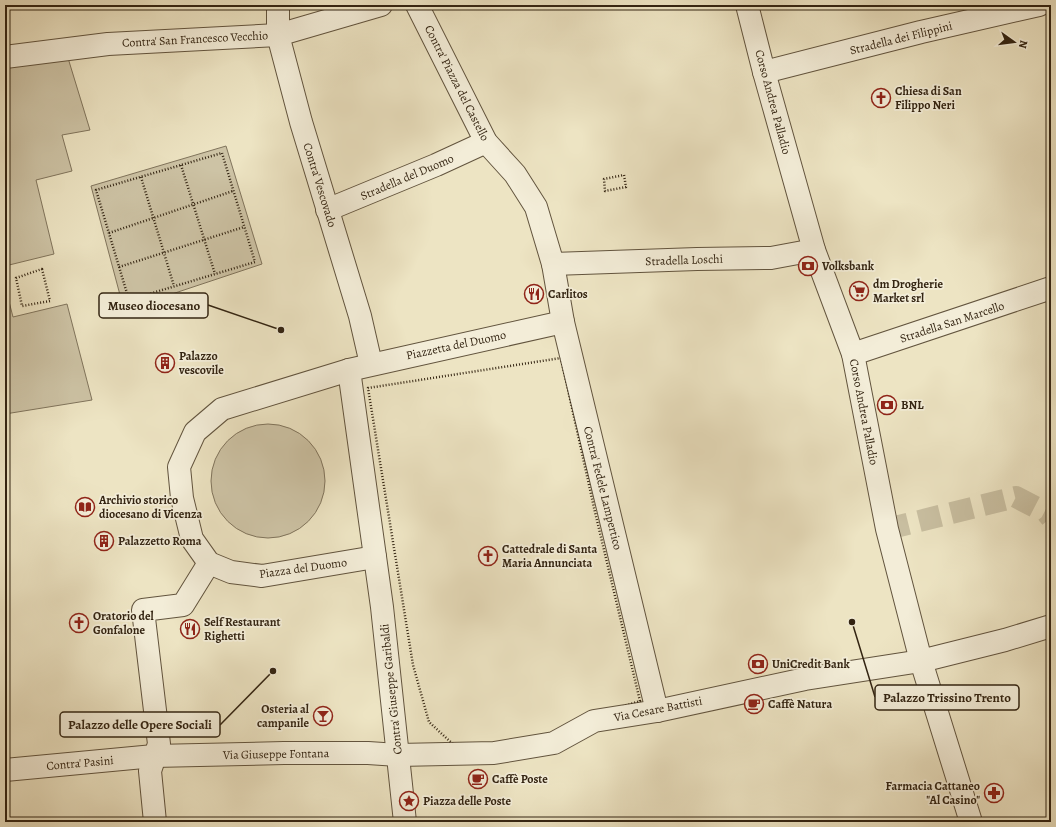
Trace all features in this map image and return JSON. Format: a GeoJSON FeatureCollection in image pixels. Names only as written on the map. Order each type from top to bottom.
{"type":"FeatureCollection","features":[{"type":"Feature","properties":{"kind":"street","name":"Contra' Vescovado"},"geometry":{"type":"LineString","coordinates":[[278,5],[278,35],[300,122],[360,316],[371,364]]}},
{"type":"Feature","properties":{"kind":"street","name":"Contra' San Francesco Vecchio"},"geometry":{"type":"LineString","coordinates":[[5,57],[108,44],[278,35],[381,5]]}},
{"type":"Feature","properties":{"kind":"street","name":"Contra' Piazza del Castello"},"geometry":{"type":"LineString","coordinates":[[417,5],[486,142],[515,174],[536,208],[553,264]]}},
{"type":"Feature","properties":{"kind":"street","name":"Corso Andrea Palladio"},"geometry":{"type":"LineString","coordinates":[[747,5],[764,72],[814,250],[853,354],[888,529],[921,661],[971,822]]}},
{"type":"Feature","properties":{"kind":"street","name":"Stradella dei Filippini"},"geometry":{"type":"LineString","coordinates":[[764,72],[921,32],[1039,5]]}},
{"type":"Feature","properties":{"kind":"street","name":"Stradella del Duomo"},"geometry":{"type":"LineString","coordinates":[[327,210],[436,165],[486,142]]}},
{"type":"Feature","properties":{"kind":"street","name":"Stradella Loschi"},"geometry":{"type":"LineString","coordinates":[[553,264],[772,258],[814,250]]}},
{"type":"Feature","properties":{"kind":"street","name":"Contra' Fedele Lampertico"},"geometry":{"type":"LineString","coordinates":[[553,264],[563,322],[657,711]]}},
{"type":"Feature","properties":{"kind":"street","name":"Stradella San Marcello"},"geometry":{"type":"LineString","coordinates":[[853,354],[1051,288]]}},
{"type":"Feature","properties":{"kind":"street","name":"Piazzetta del Duomo"},"geometry":{"type":"LineString","coordinates":[[349,370],[563,322]]}},
{"type":"Feature","properties":{"kind":"street"},"geometry":{"type":"LineString","coordinates":[[155,822],[150,771],[159,744],[143,610],[183,605],[209,563],[192,539],[182,498],[179,467],[195,432],[222,409],[349,370],[374,557]]}},
{"type":"Feature","properties":{"kind":"street","name":"Piazza del Duomo"},"geometry":{"type":"LineString","coordinates":[[209,563],[231,572],[262,576],[374,557]]}},
{"type":"Feature","properties":{"kind":"street","name":"Contra' Giuseppe Garibaldi"},"geometry":{"type":"LineString","coordinates":[[374,557],[382,607],[405,822]]}},
{"type":"Feature","properties":{"kind":"street","name":"Via Cesare Battisti"},"geometry":{"type":"LineString","coordinates":[[398,755],[494,753],[554,743],[594,721],[657,711],[805,679],[921,661],[1005,640],[1051,626]]}},
{"type":"Feature","properties":{"kind":"street","name":"Via Giuseppe Fontana"},"geometry":{"type":"LineString","coordinates":[[154,756],[284,753],[368,753],[398,755]]}},
{"type":"Feature","properties":{"kind":"street","name":"Contra' Pasini"},"geometry":{"type":"LineString","coordinates":[[5,770],[154,756]]}},
{"type":"Feature","properties":{"kind":"path"},"geometry":{"type":"LineString","coordinates":[[222,153],[255,262],[129,300],[96,190],[141,177],[222,153]]}},
{"type":"Feature","properties":{"kind":"path"},"geometry":{"type":"LineString","coordinates":[[181,165],[215,274]]}},
{"type":"Feature","properties":{"kind":"path"},"geometry":{"type":"LineString","coordinates":[[624,176],[626,187],[605,191],[604,179],[624,176]]}},
{"type":"Feature","properties":{"kind":"path"},"geometry":{"type":"LineString","coordinates":[[141,177],[174,286]]}},
{"type":"Feature","properties":{"kind":"path"},"geometry":{"type":"LineString","coordinates":[[109,233],[233,190]]}},
{"type":"Feature","properties":{"kind":"path"},"geometry":{"type":"LineString","coordinates":[[119,267],[244,227]]}},
{"type":"Feature","properties":{"kind":"path"},"geometry":{"type":"LineString","coordinates":[[42,269],[50,301],[22,306],[16,278],[42,269]]}},
{"type":"Feature","properties":{"kind":"path"},"geometry":{"type":"LineString","coordinates":[[561,358],[595,512],[640,701],[597,715],[537,740],[508,748],[484,750],[456,747],[429,722],[413,665],[368,388],[561,358]]}},
{"type":"Feature","properties":{"kind":"shaded area"},"geometry":{"type":"Polygon","coordinates":[[[68,58],[90,130],[62,135],[72,171],[36,180],[54,254],[5,266],[5,66],[68,58]]]}},
{"type":"Feature","properties":{"kind":"shaded area"},"geometry":{"type":"Polygon","coordinates":[[[226,146],[262,264],[124,310],[91,186],[226,146]]]}},
{"type":"Feature","properties":{"kind":"shaded area"},"geometry":{"type":"Polygon","coordinates":[[[5,286],[13,317],[67,304],[92,400],[5,414],[5,286]]]}},
{"type":"Feature","properties":{"kind":"shaded area"},"geometry":{"type":"Polygon","coordinates":[[[268,424],[290,428],[308,441],[321,459],[325,481],[321,503],[308,521],[290,534],[268,538],[246,534],[228,521],[215,503],[211,481],[215,459],[228,441],[246,428],[268,424]]]}},
{"type":"Feature","properties":{"kind":"tunnel"},"geometry":{"type":"LineString","coordinates":[[887,529],[1016,497],[1047,513],[1051,518]]}},
{"type":"Feature","properties":{"kind":"place","name":"Chiesa di San Filippo Neri"},"geometry":{"type":"Point","coordinates":[881,98]}},
{"type":"Feature","properties":{"kind":"place","name":"Volksbank"},"geometry":{"type":"Point","coordinates":[808,266]}},
{"type":"Feature","properties":{"kind":"place","name":"dm Drogherie Market srl"},"geometry":{"type":"Point","coordinates":[859,291]}},
{"type":"Feature","properties":{"kind":"place","name":"Carlitos"},"geometry":{"type":"Point","coordinates":[534,294]}},
{"type":"Feature","properties":{"kind":"place","name":"Museo diocesano"},"geometry":{"type":"Point","coordinates":[281,330]}},
{"type":"Feature","properties":{"kind":"place","name":"Palazzo vescovile"},"geometry":{"type":"Point","coordinates":[165,363]}},
{"type":"Feature","properties":{"kind":"place","name":"BNL"},"geometry":{"type":"Point","coordinates":[887,405]}},
{"type":"Feature","properties":{"kind":"place","name":"Archivio storico diocesano di Vicenza"},"geometry":{"type":"Point","coordinates":[85,507]}},
{"type":"Feature","properties":{"kind":"place","name":"Palazzetto Roma"},"geometry":{"type":"Point","coordinates":[104,541]}},
{"type":"Feature","properties":{"kind":"place","name":"Cattedrale di Santa Maria Annunciata"},"geometry":{"type":"Point","coordinates":[488,556]}},
{"type":"Feature","properties":{"kind":"place","name":"Palazzo Trissino Trento"},"geometry":{"type":"Point","coordinates":[852,622]}},
{"type":"Feature","properties":{"kind":"place","name":"Oratorio del Gonfalone"},"geometry":{"type":"Point","coordinates":[79,623]}},
{"type":"Feature","properties":{"kind":"place","name":"Self Restaurant Righetti"},"geometry":{"type":"Point","coordinates":[190,629]}},
{"type":"Feature","properties":{"kind":"place","name":"UniCredit Bank"},"geometry":{"type":"Point","coordinates":[758,664]}},
{"type":"Feature","properties":{"kind":"place","name":"Palazzo delle Opere Sociali"},"geometry":{"type":"Point","coordinates":[273,671]}},
{"type":"Feature","properties":{"kind":"place","name":"Caffè Natura"},"geometry":{"type":"Point","coordinates":[754,704]}},
{"type":"Feature","properties":{"kind":"place","name":"Osteria al campanile"},"geometry":{"type":"Point","coordinates":[323,716]}},
{"type":"Feature","properties":{"kind":"place","name":"Caffè Poste"},"geometry":{"type":"Point","coordinates":[478,779]}},
{"type":"Feature","properties":{"kind":"place","name":"Farmacia Cattaneo \"Al Casino\""},"geometry":{"type":"Point","coordinates":[994,793]}},
{"type":"Feature","properties":{"kind":"place","name":"Piazza delle Poste"},"geometry":{"type":"Point","coordinates":[409,801]}}]}
